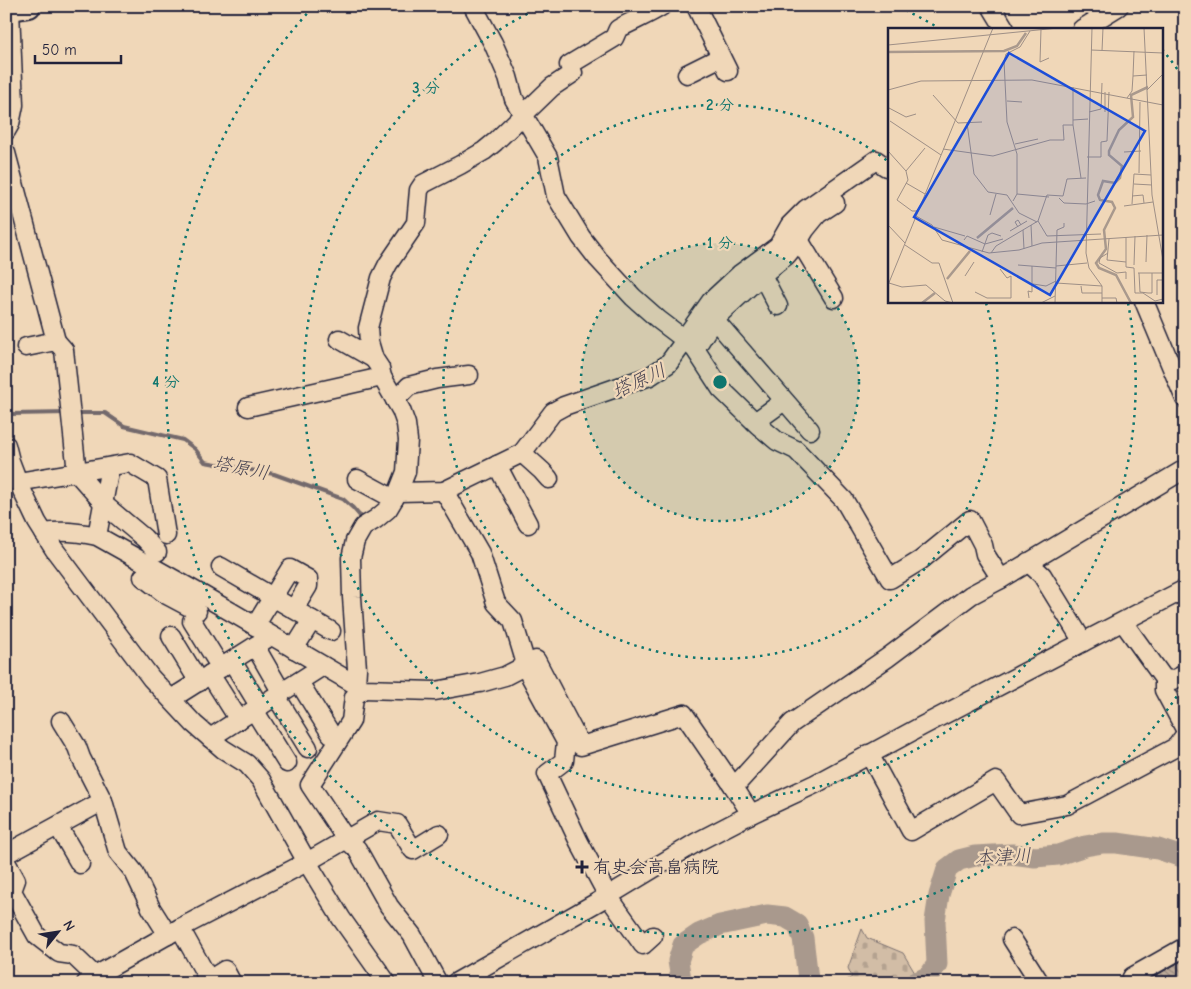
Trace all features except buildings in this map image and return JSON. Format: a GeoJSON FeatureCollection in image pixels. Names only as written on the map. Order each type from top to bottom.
{"type":"FeatureCollection","features":[{"type":"Feature","properties":{"kind":"street"},"geometry":{"type":"LineString","coordinates":[[473,6],[493,43],[508,77],[514,99],[548,157],[556,196],[581,237],[598,259],[633,297],[689,344],[721,389],[777,442],[796,450],[844,500],[890,579],[921,560],[970,520],[983,545],[985,554],[1001,578]]}},
{"type":"Feature","properties":{"kind":"street"},"geometry":{"type":"LineString","coordinates":[[438,983],[412,935],[389,906],[358,850],[346,839],[310,785],[351,721],[354,697],[359,687],[352,597],[351,558],[355,541],[363,528],[388,509],[392,496],[406,472],[408,440],[406,424],[401,410],[374,359],[369,342],[368,328],[381,278],[388,264],[416,223],[419,190],[423,184],[460,166],[484,151],[552,87],[573,73],[570,65],[614,38],[618,28],[662,6]]}},
{"type":"Feature","properties":{"kind":"street"},"geometry":{"type":"LineString","coordinates":[[687,74],[724,64],[696,6]]}},
{"type":"Feature","properties":{"kind":"street"},"geometry":{"type":"LineString","coordinates":[[991,6],[1004,28]]}},
{"type":"Feature","properties":{"kind":"street"},"geometry":{"type":"LineString","coordinates":[[1084,28],[1119,6]]}},
{"type":"Feature","properties":{"kind":"street"},"geometry":{"type":"LineString","coordinates":[[6,132],[10,124],[14,105],[15,9]]}},
{"type":"Feature","properties":{"kind":"street"},"geometry":{"type":"LineString","coordinates":[[6,153],[56,341],[64,350],[77,473],[104,503],[157,552]]}},
{"type":"Feature","properties":{"kind":"street"},"geometry":{"type":"LineString","coordinates":[[689,344],[762,275],[787,255],[806,209],[876,160],[888,166]]}},
{"type":"Feature","properties":{"kind":"street"},"geometry":{"type":"LineString","coordinates":[[689,344],[712,301],[740,274],[798,232]]}},
{"type":"Feature","properties":{"kind":"street"},"geometry":{"type":"LineString","coordinates":[[798,232],[834,298]]}},
{"type":"Feature","properties":{"kind":"street"},"geometry":{"type":"LineString","coordinates":[[762,275],[778,306]]}},
{"type":"Feature","properties":{"kind":"street"},"geometry":{"type":"LineString","coordinates":[[1144,302],[1185,399]]}},
{"type":"Feature","properties":{"kind":"street"},"geometry":{"type":"LineString","coordinates":[[714,319],[810,430]]}},
{"type":"Feature","properties":{"kind":"street"},"geometry":{"type":"LineString","coordinates":[[339,339],[374,359]]}},
{"type":"Feature","properties":{"kind":"street"},"geometry":{"type":"LineString","coordinates":[[26,347],[56,341]]}},
{"type":"Feature","properties":{"kind":"street"},"geometry":{"type":"LineString","coordinates":[[357,479],[392,496],[444,491],[522,453],[553,412],[564,406],[650,376],[668,364],[684,342],[689,344]]}},
{"type":"Feature","properties":{"kind":"street"},"geometry":{"type":"LineString","coordinates":[[395,400],[409,386],[437,379],[469,375]]}},
{"type":"Feature","properties":{"kind":"street"},"geometry":{"type":"LineString","coordinates":[[248,407],[382,377]]}},
{"type":"Feature","properties":{"kind":"street"},"geometry":{"type":"LineString","coordinates":[[755,422],[784,400]]}},
{"type":"Feature","properties":{"kind":"street"},"geometry":{"type":"LineString","coordinates":[[6,445],[18,482],[37,522],[54,549],[151,678],[194,724],[223,749],[247,764],[261,780],[341,918],[387,983]]}},
{"type":"Feature","properties":{"kind":"street"},"geometry":{"type":"LineString","coordinates":[[522,453],[549,480]]}},
{"type":"Feature","properties":{"kind":"street"},"geometry":{"type":"LineString","coordinates":[[18,482],[130,463],[157,479],[166,535]]}},
{"type":"Feature","properties":{"kind":"street"},"geometry":{"type":"LineString","coordinates":[[497,465],[528,524]]}},
{"type":"Feature","properties":{"kind":"street"},"geometry":{"type":"LineString","coordinates":[[97,536],[110,467]]}},
{"type":"Feature","properties":{"kind":"street"},"geometry":{"type":"LineString","coordinates":[[734,787],[792,723],[887,658],[971,595],[1185,469]]}},
{"type":"Feature","properties":{"kind":"street"},"geometry":{"type":"LineString","coordinates":[[444,491],[480,553],[496,603],[513,621],[529,674],[566,742],[564,761],[547,774],[579,842],[608,896],[643,945],[653,936]]}},
{"type":"Feature","properties":{"kind":"street"},"geometry":{"type":"LineString","coordinates":[[44,533],[56,531],[77,532],[97,536],[359,687],[435,691],[480,683],[505,676],[536,660],[581,746],[684,714],[751,814]]}},
{"type":"Feature","properties":{"kind":"street"},"geometry":{"type":"LineString","coordinates":[[1028,562],[1042,575],[1083,642]]}},
{"type":"Feature","properties":{"kind":"street"},"geometry":{"type":"LineString","coordinates":[[221,566],[331,631]]}},
{"type":"Feature","properties":{"kind":"street"},"geometry":{"type":"LineString","coordinates":[[254,626],[290,569],[308,579],[308,586],[294,609]]}},
{"type":"Feature","properties":{"kind":"street"},"geometry":{"type":"LineString","coordinates":[[143,576],[195,616],[215,671],[239,720]]}},
{"type":"Feature","properties":{"kind":"street"},"geometry":{"type":"LineString","coordinates":[[455,983],[608,896],[697,842],[815,784],[1185,589]]}},
{"type":"Feature","properties":{"kind":"street"},"geometry":{"type":"LineString","coordinates":[[294,649],[312,620]]}},
{"type":"Feature","properties":{"kind":"street"},"geometry":{"type":"LineString","coordinates":[[1123,622],[1164,679],[1164,690],[1180,707],[1185,729]]}},
{"type":"Feature","properties":{"kind":"street"},"geometry":{"type":"LineString","coordinates":[[171,636],[257,708],[287,763]]}},
{"type":"Feature","properties":{"kind":"street"},"geometry":{"type":"LineString","coordinates":[[171,700],[271,636]]}},
{"type":"Feature","properties":{"kind":"street"},"geometry":{"type":"LineString","coordinates":[[255,646],[308,748]]}},
{"type":"Feature","properties":{"kind":"street"},"geometry":{"type":"LineString","coordinates":[[210,738],[324,666]]}},
{"type":"Feature","properties":{"kind":"street"},"geometry":{"type":"LineString","coordinates":[[1164,679],[1173,680],[1185,674]]}},
{"type":"Feature","properties":{"kind":"street"},"geometry":{"type":"LineString","coordinates":[[299,682],[331,734]]}},
{"type":"Feature","properties":{"kind":"street"},"geometry":{"type":"LineString","coordinates":[[61,721],[77,747],[80,758],[103,801],[118,852],[134,872],[151,908],[174,932],[209,980],[225,970],[232,983]]}},
{"type":"Feature","properties":{"kind":"street"},"geometry":{"type":"LineString","coordinates":[[869,754],[911,831],[996,781],[1019,814],[1067,805],[1176,747],[1185,735]]}},
{"type":"Feature","properties":{"kind":"street"},"geometry":{"type":"LineString","coordinates":[[103,801],[7,854],[16,880],[9,891],[37,936],[59,953],[73,954],[91,979],[174,932],[307,862],[378,821],[397,824],[413,850],[438,834]]}},
{"type":"Feature","properties":{"kind":"street"},"geometry":{"type":"LineString","coordinates":[[58,826],[80,864]]}},
{"type":"Feature","properties":{"kind":"street"},"geometry":{"type":"LineString","coordinates":[[1012,939],[1040,983]]}},
{"type":"Feature","properties":{"kind":"street"},"geometry":{"type":"LineString","coordinates":[[1130,983],[1132,977],[1185,947]]}},
{"type":"Feature","properties":{"kind":"green space"},"geometry":{"type":"Polygon","coordinates":[[[862,929],[867,938],[903,953],[915,973],[892,983],[848,983],[847,980],[852,977],[848,968],[862,929]]]}},
{"type":"Feature","properties":{"kind":"waterway","name":"塔原川"},"geometry":{"type":"LineString","coordinates":[[12,414],[67,413]]}},
{"type":"Feature","properties":{"kind":"waterway","name":"塔原川"},"geometry":{"type":"LineString","coordinates":[[76,413],[105,413],[124,426],[183,440],[195,449],[205,462],[274,474],[343,499],[359,515],[364,518],[366,517]]}},
{"type":"Feature","properties":{"kind":"waterway","name":"本津川"},"geometry":{"type":"LineString","coordinates":[[915,983],[929,976],[937,964],[935,921],[939,895],[947,869],[959,860],[975,856],[1012,854],[1035,857],[1058,855],[1085,846],[1103,843],[1117,843],[1158,849],[1185,858]]}},
{"type":"Feature","properties":{"kind":"waterway","name":"本津川"},"geometry":{"type":"LineString","coordinates":[[684,983],[681,979],[678,961],[683,945],[699,934],[720,925],[767,915],[785,917],[797,924],[803,938],[808,979],[811,983]]}},
{"type":"Feature","properties":{"kind":"place","name":"有史会高畠病院"},"geometry":{"type":"Point","coordinates":[582,867]}}]}
